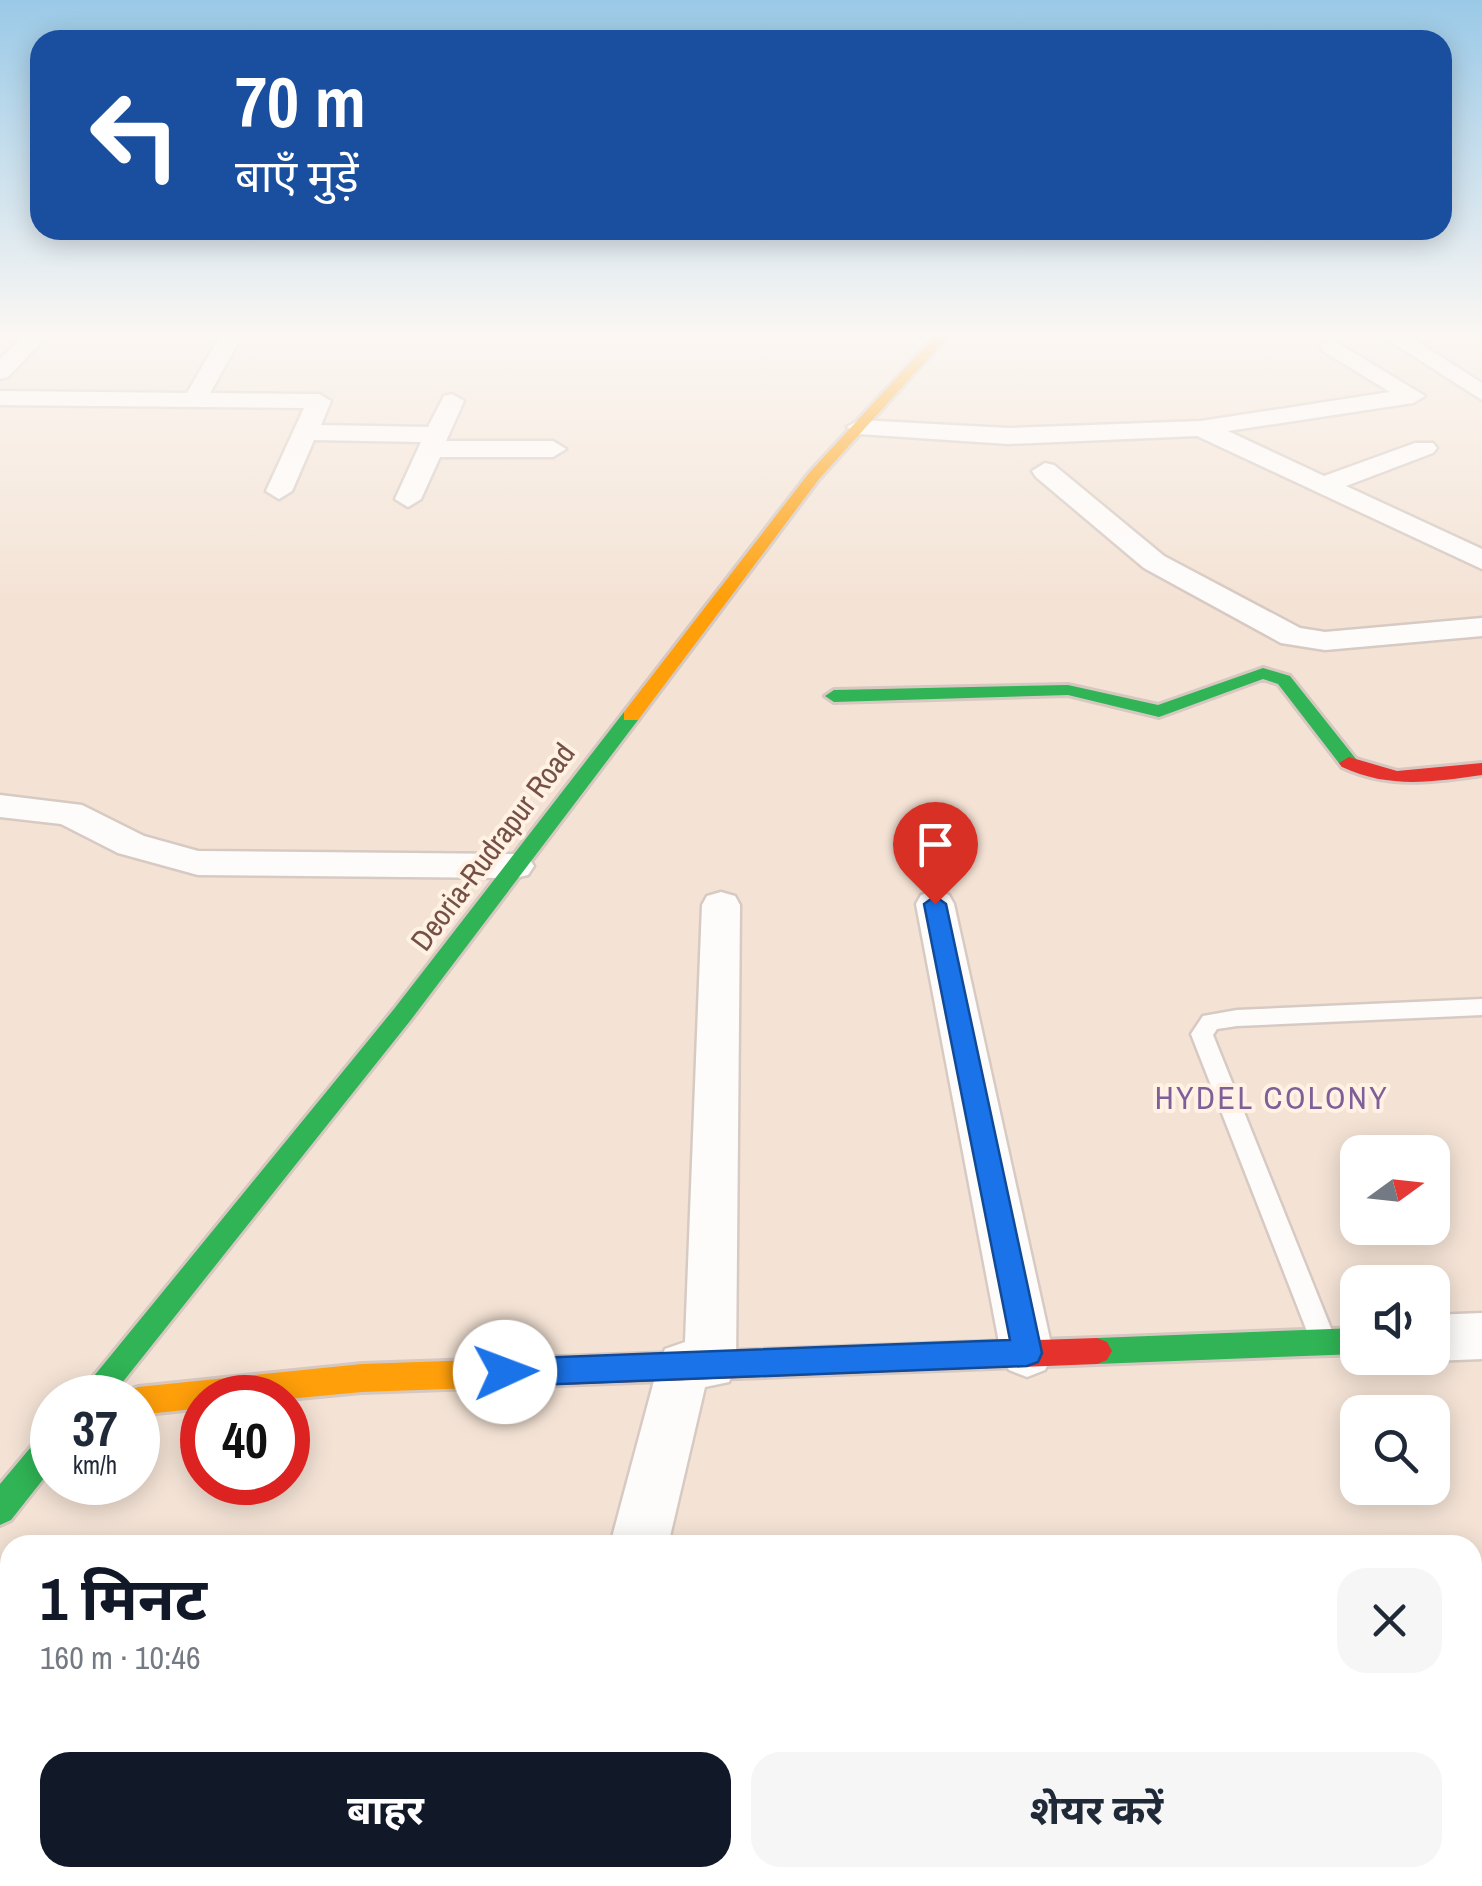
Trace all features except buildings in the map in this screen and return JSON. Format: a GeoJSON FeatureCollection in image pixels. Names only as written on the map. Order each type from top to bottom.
{"type":"FeatureCollection","features":[{"type":"Feature","properties":{"kind":"main road","name":"Deoria-Rudrapur Road"},"geometry":{"type":"LineString","coordinates":[[110,1375],[402,1015],[814,476],[864,422]]}},
{"type":"Feature","properties":{"kind":"main road"},"geometry":{"type":"LineString","coordinates":[[834,696],[1068,690],[1158,711],[1262,674],[1275,675],[1284,680],[1349,762],[1363,772],[1391,778],[1482,769]]}},
{"type":"Feature","properties":{"kind":"main road"},"geometry":{"type":"LineString","coordinates":[[160,1400],[362,1378],[1340,1342]]}},
{"type":"Feature","properties":{"kind":"main road"},"geometry":{"type":"LineString","coordinates":[[0,1509],[30,1472]]}},
{"type":"Feature","properties":{"kind":"street"},"geometry":{"type":"LineString","coordinates":[[156,422],[310,426],[433,442],[553,449]]}},
{"type":"Feature","properties":{"kind":"street"},"geometry":{"type":"LineString","coordinates":[[280,492],[312,422]]}},
{"type":"Feature","properties":{"kind":"street"},"geometry":{"type":"LineString","coordinates":[[408,499],[442,422]]}},
{"type":"Feature","properties":{"kind":"street"},"geometry":{"type":"LineString","coordinates":[[859,427],[1008,436],[1202,428],[1241,422]]}},
{"type":"Feature","properties":{"kind":"street"},"geometry":{"type":"LineString","coordinates":[[1202,428],[1478,554]]}},
{"type":"Feature","properties":{"kind":"street"},"geometry":{"type":"LineString","coordinates":[[1322,486],[1424,448]]}},
{"type":"Feature","properties":{"kind":"street"},"geometry":{"type":"LineString","coordinates":[[1045,471],[1154,562],[1292,636],[1325,641],[1482,627]]}},
{"type":"Feature","properties":{"kind":"street"},"geometry":{"type":"LineString","coordinates":[[0,806],[70,813],[131,845],[198,863],[515,866]]}},
{"type":"Feature","properties":{"kind":"street"},"geometry":{"type":"LineString","coordinates":[[935,904],[1027,1353]]}},
{"type":"Feature","properties":{"kind":"street"},"geometry":{"type":"LineString","coordinates":[[642,1535],[697,1366],[721,905]]}},
{"type":"Feature","properties":{"kind":"street"},"geometry":{"type":"LineString","coordinates":[[1450,1337],[1482,1336]]}},
{"type":"Feature","properties":{"kind":"lane"},"geometry":{"type":"LineString","coordinates":[[1324,1342],[1202,1034],[1210,1022],[1237,1018],[1482,1007]]}},
{"type":"Feature","properties":{"kind":"shaded area"},"geometry":{"type":"Polygon","coordinates":[[[0,422],[1482,422],[1482,1535],[0,1535],[0,422]]]}},
{"type":"Feature","properties":{"kind":"traffic: fast"},"geometry":{"type":"LineString","coordinates":[[834,696],[1068,690],[1159,711],[1263,673],[1284,680],[1349,763]]}},
{"type":"Feature","properties":{"kind":"traffic: fast"},"geometry":{"type":"LineString","coordinates":[[110,1375],[402,1015],[631,716]]}},
{"type":"Feature","properties":{"kind":"traffic: fast"},"geometry":{"type":"LineString","coordinates":[[1097,1351],[1340,1342]]}},
{"type":"Feature","properties":{"kind":"traffic: fast"},"geometry":{"type":"LineString","coordinates":[[0,1509],[30,1472]]}},
{"type":"Feature","properties":{"kind":"traffic: slow"},"geometry":{"type":"LineString","coordinates":[[631,716],[814,476],[863,422]]}},
{"type":"Feature","properties":{"kind":"traffic: slow"},"geometry":{"type":"LineString","coordinates":[[160,1399],[362,1378],[532,1372]]}},
{"type":"Feature","properties":{"kind":"traffic: jam"},"geometry":{"type":"LineString","coordinates":[[1349,763],[1397,777],[1482,769]]}},
{"type":"Feature","properties":{"kind":"traffic: jam"},"geometry":{"type":"LineString","coordinates":[[532,1372],[1097,1351]]}},
{"type":"Feature","properties":{"kind":"district","name":"HYDEL COLONY"},"geometry":{"type":"Point","coordinates":[1272,1098]}},
{"type":"Feature","properties":{"kind":"route"},"geometry":{"type":"LineString","coordinates":[[505,1372],[1027,1353],[935,904]]}}]}
